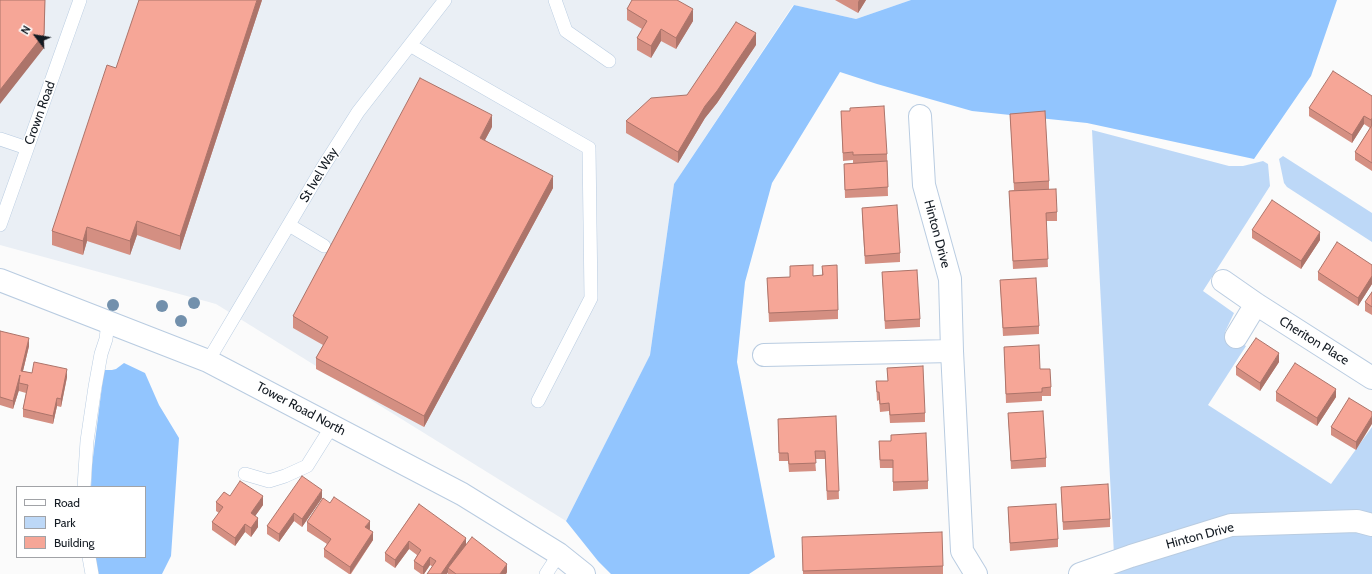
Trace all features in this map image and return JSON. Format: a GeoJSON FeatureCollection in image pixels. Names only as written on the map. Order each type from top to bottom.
{"type":"FeatureCollection","features":[{"type":"Feature","properties":{"kind":"street","name":"Hinton Drive"},"geometry":{"type":"LineString","coordinates":[[920,116],[924,185],[950,279],[962,551],[976,574]]}},
{"type":"Feature","properties":{"kind":"street","name":"Tower Road North"},"geometry":{"type":"LineString","coordinates":[[0,280],[208,361],[462,494],[559,554],[584,574]]}},
{"type":"Feature","properties":{"kind":"street","name":"Cheriton Place"},"geometry":{"type":"LineString","coordinates":[[1223,281],[1256,304],[1372,378]]}},
{"type":"Feature","properties":{"kind":"street"},"geometry":{"type":"LineString","coordinates":[[1236,337],[1256,304]]}},
{"type":"Feature","properties":{"kind":"street"},"geometry":{"type":"LineString","coordinates":[[764,355],[952,351]]}},
{"type":"Feature","properties":{"kind":"street","name":"Hinton Drive"},"geometry":{"type":"LineString","coordinates":[[1080,574],[1131,556],[1231,525],[1356,521],[1372,525]]}},
{"type":"Feature","properties":{"kind":"lane","name":"Crown Road"},"geometry":{"type":"LineString","coordinates":[[0,225],[80,0]]}},
{"type":"Feature","properties":{"kind":"lane","name":"St Ivel Way"},"geometry":{"type":"LineString","coordinates":[[208,361],[323,167],[358,112],[445,0]]}},
{"type":"Feature","properties":{"kind":"lane"},"geometry":{"type":"LineString","coordinates":[[555,0],[566,31],[609,62]]}},
{"type":"Feature","properties":{"kind":"lane"},"geometry":{"type":"LineString","coordinates":[[410,45],[589,148],[591,298],[538,401]]}},
{"type":"Feature","properties":{"kind":"lane"},"geometry":{"type":"LineString","coordinates":[[0,139],[27,148]]}},
{"type":"Feature","properties":{"kind":"lane"},"geometry":{"type":"LineString","coordinates":[[289,225],[324,246]]}},
{"type":"Feature","properties":{"kind":"lane"},"geometry":{"type":"LineString","coordinates":[[84,486],[87,441],[95,387],[101,354],[106,339],[108,322]]}},
{"type":"Feature","properties":{"kind":"lane"},"geometry":{"type":"LineString","coordinates":[[245,474],[269,481],[285,476],[307,466],[332,426]]}},
{"type":"Feature","properties":{"kind":"lane"},"geometry":{"type":"LineString","coordinates":[[546,574],[559,554]]}},
{"type":"Feature","properties":{"kind":"lane"},"geometry":{"type":"LineString","coordinates":[[89,558],[92,574]]}},
{"type":"Feature","properties":{"kind":"shaded area"},"geometry":{"type":"Polygon","coordinates":[[[0,0],[911,0],[856,19],[793,5],[674,184],[650,355],[566,521],[216,304],[0,245],[0,0]]]}},
{"type":"Feature","properties":{"kind":"shaded area"},"geometry":{"type":"Polygon","coordinates":[[[911,0],[1337,0],[1311,76],[1254,159],[1087,123],[972,111],[840,72],[772,183],[745,282],[737,362],[775,557],[749,574],[611,574],[598,561],[566,521],[650,355],[674,184],[794,5],[856,19],[911,0]]]}},
{"type":"Feature","properties":{"kind":"shaded area"},"geometry":{"type":"Polygon","coordinates":[[[124,363],[145,373],[159,405],[179,438],[171,556],[162,574],[97,574],[94,558],[146,558],[146,486],[91,486],[92,465],[104,370],[116,369],[124,363]]]}},
{"type":"Feature","properties":{"kind":"green space"},"geometry":{"type":"Polygon","coordinates":[[[1092,130],[1229,166],[1243,166],[1263,161],[1268,164],[1270,186],[1203,291],[1234,313],[1225,332],[1246,346],[1208,405],[1331,484],[1372,427],[1372,574],[1115,574],[1092,130]]]}},
{"type":"Feature","properties":{"kind":"green space"},"geometry":{"type":"Polygon","coordinates":[[[1283,156],[1372,213],[1372,242],[1287,187],[1284,183],[1279,159],[1283,156]]]}},
{"type":"Feature","properties":{"kind":"building"},"geometry":{"type":"Polygon","coordinates":[[[0,0],[45,0],[44,34],[0,90],[0,0]]]}},
{"type":"Feature","properties":{"kind":"building"},"geometry":{"type":"Polygon","coordinates":[[[139,0],[257,0],[180,236],[137,221],[130,241],[87,227],[83,241],[52,231],[107,65],[116,68],[139,0]]]}},
{"type":"Feature","properties":{"kind":"building"},"geometry":{"type":"Polygon","coordinates":[[[632,0],[677,0],[693,9],[676,38],[661,29],[651,46],[637,38],[647,21],[627,9],[632,0]]]}},
{"type":"Feature","properties":{"kind":"building"},"geometry":{"type":"Polygon","coordinates":[[[736,22],[756,33],[717,91],[705,106],[678,152],[626,121],[651,98],[687,95],[736,22]]]}},
{"type":"Feature","properties":{"kind":"building"},"geometry":{"type":"Polygon","coordinates":[[[1333,71],[1372,96],[1371,120],[1364,116],[1352,135],[1309,108],[1333,71]]]}},
{"type":"Feature","properties":{"kind":"building"},"geometry":{"type":"Polygon","coordinates":[[[420,78],[492,115],[480,138],[553,176],[424,416],[316,358],[328,337],[293,316],[420,78]]]}},
{"type":"Feature","properties":{"kind":"building"},"geometry":{"type":"Polygon","coordinates":[[[884,106],[887,154],[853,155],[853,152],[843,153],[841,111],[850,111],[850,108],[884,106]]]}},
{"type":"Feature","properties":{"kind":"building"},"geometry":{"type":"Polygon","coordinates":[[[1045,111],[1049,181],[1014,183],[1010,114],[1045,111]]]}},
{"type":"Feature","properties":{"kind":"building"},"geometry":{"type":"Polygon","coordinates":[[[1372,125],[1372,163],[1355,152],[1372,125]]]}},
{"type":"Feature","properties":{"kind":"building"},"geometry":{"type":"Polygon","coordinates":[[[887,161],[888,187],[845,190],[844,164],[887,161]]]}},
{"type":"Feature","properties":{"kind":"building"},"geometry":{"type":"Polygon","coordinates":[[[1056,189],[1057,212],[1046,213],[1048,259],[1013,261],[1009,191],[1056,189]]]}},
{"type":"Feature","properties":{"kind":"building"},"geometry":{"type":"Polygon","coordinates":[[[1272,200],[1320,232],[1301,261],[1252,230],[1272,200]]]}},
{"type":"Feature","properties":{"kind":"building"},"geometry":{"type":"Polygon","coordinates":[[[897,205],[900,253],[865,256],[862,208],[897,205]]]}},
{"type":"Feature","properties":{"kind":"building"},"geometry":{"type":"Polygon","coordinates":[[[1337,242],[1372,265],[1372,276],[1358,298],[1318,272],[1337,242]]]}},
{"type":"Feature","properties":{"kind":"building"},"geometry":{"type":"Polygon","coordinates":[[[813,265],[813,276],[823,275],[822,266],[837,265],[838,310],[769,313],[767,278],[790,277],[790,266],[813,265]]]}},
{"type":"Feature","properties":{"kind":"building"},"geometry":{"type":"Polygon","coordinates":[[[917,270],[920,319],[885,321],[882,272],[917,270]]]}},
{"type":"Feature","properties":{"kind":"building"},"geometry":{"type":"Polygon","coordinates":[[[1036,278],[1039,326],[1003,328],[1000,280],[1036,278]]]}},
{"type":"Feature","properties":{"kind":"building"},"geometry":{"type":"Polygon","coordinates":[[[1372,292],[1372,307],[1365,302],[1372,292]]]}},
{"type":"Feature","properties":{"kind":"building"},"geometry":{"type":"Polygon","coordinates":[[[0,331],[29,338],[21,371],[32,373],[34,362],[67,369],[61,399],[57,398],[53,416],[23,409],[28,385],[19,383],[20,375],[13,401],[0,397],[0,331]]]}},
{"type":"Feature","properties":{"kind":"building"},"geometry":{"type":"Polygon","coordinates":[[[1256,338],[1279,353],[1260,383],[1236,367],[1256,338]]]}},
{"type":"Feature","properties":{"kind":"building"},"geometry":{"type":"Polygon","coordinates":[[[1039,345],[1040,369],[1050,369],[1051,387],[1042,388],[1042,392],[1006,394],[1004,347],[1039,345]]]}},
{"type":"Feature","properties":{"kind":"building"},"geometry":{"type":"Polygon","coordinates":[[[1295,363],[1336,389],[1317,418],[1276,392],[1295,363]]]}},
{"type":"Feature","properties":{"kind":"building"},"geometry":{"type":"Polygon","coordinates":[[[923,366],[925,413],[890,415],[889,403],[880,404],[876,381],[888,381],[887,368],[923,366]]]}},
{"type":"Feature","properties":{"kind":"building"},"geometry":{"type":"Polygon","coordinates":[[[1349,398],[1372,412],[1372,416],[1356,442],[1331,427],[1349,398]]]}},
{"type":"Feature","properties":{"kind":"building"},"geometry":{"type":"Polygon","coordinates":[[[1043,411],[1046,458],[1011,461],[1008,413],[1043,411]]]}},
{"type":"Feature","properties":{"kind":"building"},"geometry":{"type":"Polygon","coordinates":[[[836,416],[839,491],[827,491],[825,451],[815,451],[816,463],[789,464],[788,453],[779,453],[778,419],[836,416]]]}},
{"type":"Feature","properties":{"kind":"building"},"geometry":{"type":"Polygon","coordinates":[[[926,433],[928,481],[893,482],[893,460],[880,460],[879,441],[891,441],[891,435],[926,433]]]}},
{"type":"Feature","properties":{"kind":"building"},"geometry":{"type":"Polygon","coordinates":[[[302,476],[322,490],[302,519],[294,513],[279,534],[267,526],[302,476]]]}},
{"type":"Feature","properties":{"kind":"building"},"geometry":{"type":"Polygon","coordinates":[[[240,481],[263,496],[251,513],[258,518],[251,528],[245,524],[235,538],[212,522],[223,507],[216,502],[224,492],[230,496],[240,481]]]}},
{"type":"Feature","properties":{"kind":"building"},"geometry":{"type":"Polygon","coordinates":[[[1108,484],[1110,519],[1063,522],[1061,487],[1108,484]]]}},
{"type":"Feature","properties":{"kind":"building"},"geometry":{"type":"Polygon","coordinates":[[[334,497],[370,521],[365,527],[373,532],[350,567],[324,549],[331,539],[307,522],[323,498],[330,503],[334,497]]]}},
{"type":"Feature","properties":{"kind":"building"},"geometry":{"type":"Polygon","coordinates":[[[419,504],[466,538],[441,574],[427,574],[436,561],[430,557],[423,567],[414,561],[421,550],[409,541],[395,560],[385,553],[419,504]]]}},
{"type":"Feature","properties":{"kind":"building"},"geometry":{"type":"Polygon","coordinates":[[[1056,504],[1058,539],[1010,543],[1008,507],[1056,504]]]}},
{"type":"Feature","properties":{"kind":"building"},"geometry":{"type":"Polygon","coordinates":[[[942,532],[943,566],[803,571],[802,537],[942,532]]]}},
{"type":"Feature","properties":{"kind":"building"},"geometry":{"type":"Polygon","coordinates":[[[472,537],[507,564],[500,574],[456,574],[448,568],[472,537]]]}}]}
